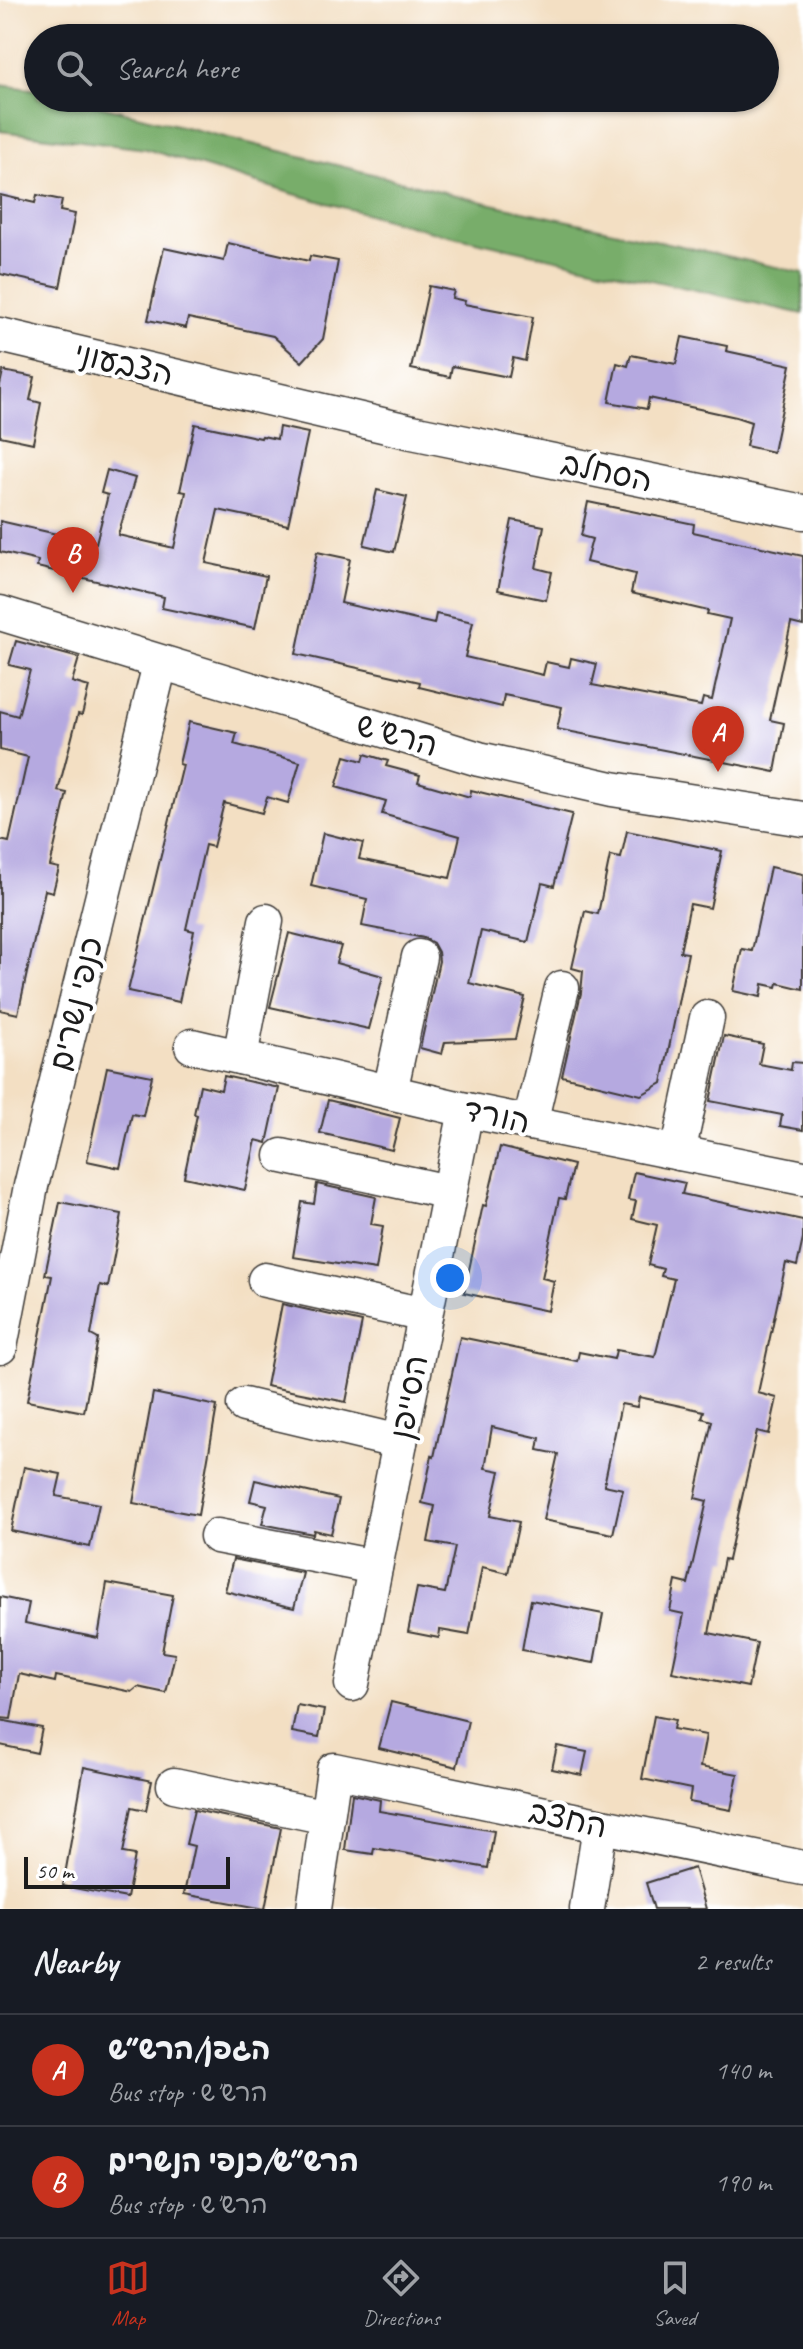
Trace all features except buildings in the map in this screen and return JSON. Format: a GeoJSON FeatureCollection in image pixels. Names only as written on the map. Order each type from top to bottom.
{"type":"FeatureCollection","features":[{"type":"Feature","properties":{"kind":"street","name":"הצבעוני"},"geometry":{"type":"LineString","coordinates":[[0,335],[412,432]]}},
{"type":"Feature","properties":{"kind":"street","name":"הסחלב"},"geometry":{"type":"LineString","coordinates":[[412,432],[803,512]]}},
{"type":"Feature","properties":{"kind":"street","name":"הרש''ש"},"geometry":{"type":"LineString","coordinates":[[0,613],[402,737],[524,770],[612,789],[803,819]]}},
{"type":"Feature","properties":{"kind":"street","name":"כנפי נשרים"},"geometry":{"type":"LineString","coordinates":[[0,1347],[31,1186],[160,664]]}},
{"type":"Feature","properties":{"kind":"street"},"geometry":{"type":"LineString","coordinates":[[240,1057],[266,921]]}},
{"type":"Feature","properties":{"kind":"street"},"geometry":{"type":"LineString","coordinates":[[390,1092],[419,957]]}},
{"type":"Feature","properties":{"kind":"street"},"geometry":{"type":"LineString","coordinates":[[530,1123],[562,988]]}},
{"type":"Feature","properties":{"kind":"street"},"geometry":{"type":"LineString","coordinates":[[678,1153],[707,1018]]}},
{"type":"Feature","properties":{"kind":"street","name":"הורד"},"geometry":{"type":"LineString","coordinates":[[192,1046],[466,1110],[803,1178]]}},
{"type":"Feature","properties":{"kind":"street","name":"הסייפן"},"geometry":{"type":"LineString","coordinates":[[352,1684],[466,1110]]}},
{"type":"Feature","properties":{"kind":"street"},"geometry":{"type":"LineString","coordinates":[[282,1156],[449,1192]]}},
{"type":"Feature","properties":{"kind":"street"},"geometry":{"type":"LineString","coordinates":[[265,1280],[425,1315]]}},
{"type":"Feature","properties":{"kind":"street"},"geometry":{"type":"LineString","coordinates":[[244,1405],[400,1442]]}},
{"type":"Feature","properties":{"kind":"street"},"geometry":{"type":"LineString","coordinates":[[217,1536],[375,1567]]}},
{"type":"Feature","properties":{"kind":"street","name":"החצב"},"geometry":{"type":"LineString","coordinates":[[327,1817],[334,1770],[803,1868]]}},
{"type":"Feature","properties":{"kind":"street"},"geometry":{"type":"LineString","coordinates":[[174,1785],[327,1817],[314,1909]]}},
{"type":"Feature","properties":{"kind":"street"},"geometry":{"type":"LineString","coordinates":[[587,1909],[600,1826]]}},
{"type":"Feature","properties":{"kind":"green space"},"geometry":{"type":"Polygon","coordinates":[[[0,85],[24,88],[24,112],[125,112],[492,204],[803,273],[803,314],[431,231],[290,193],[146,149],[0,131],[0,85]]]}},
{"type":"Feature","properties":{"kind":"place","name":"הרש״ש/כנפי הנשרים"},"geometry":{"type":"Point","coordinates":[73,593]}},
{"type":"Feature","properties":{"kind":"place","name":"הגפן/הרש״ש"},"geometry":{"type":"Point","coordinates":[718,772]}}]}
